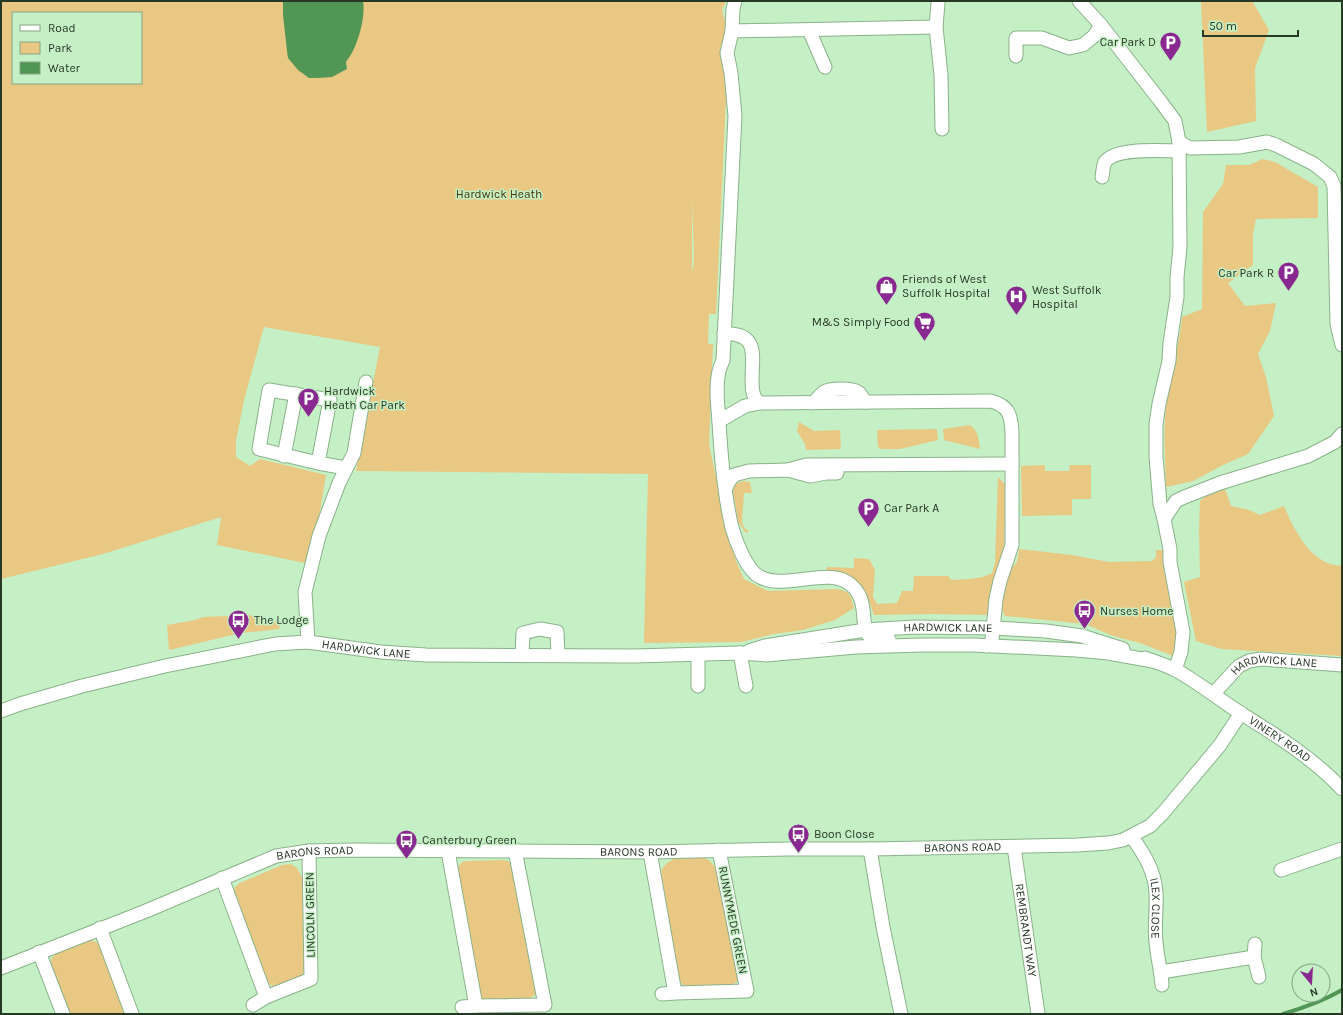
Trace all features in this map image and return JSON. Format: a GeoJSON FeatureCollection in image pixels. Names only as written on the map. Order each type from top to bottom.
{"type":"FeatureCollection","features":[{"type":"Feature","properties":{"kind":"street"},"geometry":{"type":"LineString","coordinates":[[734,1],[732,31],[727,53],[734,100],[734,126],[723,360],[719,371],[717,406],[721,454],[732,528],[745,559],[753,571],[760,577],[783,581],[836,578],[847,581],[856,589],[862,600],[864,625],[869,637],[875,639],[947,637],[973,645]]}},
{"type":"Feature","properties":{"kind":"street"},"geometry":{"type":"LineString","coordinates":[[1079,1],[1101,25],[1175,121],[1179,147],[1180,247],[1177,296],[1170,343],[1169,361],[1156,424],[1156,457],[1160,504],[1170,549],[1170,562],[1183,632],[1181,652],[1175,670]]}},
{"type":"Feature","properties":{"kind":"street"},"geometry":{"type":"LineString","coordinates":[[938,3],[936,27],[941,74],[942,129]]}},
{"type":"Feature","properties":{"kind":"street"},"geometry":{"type":"LineString","coordinates":[[1016,56],[1016,38],[1042,38],[1070,48],[1083,46],[1094,36],[1101,25]]}},
{"type":"Feature","properties":{"kind":"street"},"geometry":{"type":"LineString","coordinates":[[732,31],[936,27]]}},
{"type":"Feature","properties":{"kind":"street"},"geometry":{"type":"LineString","coordinates":[[809,30],[825,67]]}},
{"type":"Feature","properties":{"kind":"street"},"geometry":{"type":"LineString","coordinates":[[1102,177],[1104,163],[1109,158],[1120,153],[1179,147],[1239,147],[1267,142],[1314,164],[1330,177],[1334,186],[1337,324],[1342,344]]}},
{"type":"Feature","properties":{"kind":"street"},"geometry":{"type":"LineString","coordinates":[[724,333],[738,335],[748,340],[752,350],[752,384],[754,397],[760,404]]}},
{"type":"Feature","properties":{"kind":"street"},"geometry":{"type":"LineString","coordinates":[[308,642],[304,592],[319,536],[339,483],[354,453],[366,382]]}},
{"type":"Feature","properties":{"kind":"street"},"geometry":{"type":"LineString","coordinates":[[318,463],[330,400],[269,390],[259,449],[284,456],[318,463],[346,468]]}},
{"type":"Feature","properties":{"kind":"street"},"geometry":{"type":"LineString","coordinates":[[284,456],[296,394]]}},
{"type":"Feature","properties":{"kind":"street"},"geometry":{"type":"LineString","coordinates":[[719,421],[739,408],[760,404],[992,401],[1001,404],[1007,410],[1011,418],[1012,545],[1000,581],[996,599],[995,623],[992,640],[987,646]]}},
{"type":"Feature","properties":{"kind":"street"},"geometry":{"type":"LineString","coordinates":[[1164,519],[1176,501],[1182,498],[1220,483],[1308,456],[1335,442],[1342,434]]}},
{"type":"Feature","properties":{"kind":"street"},"geometry":{"type":"LineString","coordinates":[[726,488],[734,475],[749,471],[788,470],[806,465],[1012,468]]}},
{"type":"Feature","properties":{"kind":"street"},"geometry":{"type":"LineString","coordinates":[[960,471],[1012,468]]}},
{"type":"Feature","properties":{"kind":"street"},"geometry":{"type":"LineString","coordinates":[[788,470],[810,476],[826,473],[869,473]]}},
{"type":"Feature","properties":{"kind":"street"},"geometry":{"type":"LineString","coordinates":[[899,474],[930,472]]}},
{"type":"Feature","properties":{"kind":"street"},"geometry":{"type":"LineString","coordinates":[[1160,491],[1182,498]]}},
{"type":"Feature","properties":{"kind":"street","name":"HARDWICK LANE"},"geometry":{"type":"LineString","coordinates":[[740,653],[765,646],[809,639],[864,625],[915,627],[995,623],[1016,629],[1082,636],[1114,646],[1175,670],[1214,694],[1239,666],[1249,661],[1261,659],[1342,666]]}},
{"type":"Feature","properties":{"kind":"street"},"geometry":{"type":"LineString","coordinates":[[522,655],[523,633],[540,629],[557,632],[558,655]]}},
{"type":"Feature","properties":{"kind":"street","name":"HARDWICK LANE"},"geometry":{"type":"LineString","coordinates":[[1,711],[82,686],[178,663],[275,644],[308,642],[381,652],[522,655],[698,655],[740,653],[766,655],[856,647],[973,645],[1076,650],[1108,653],[1153,661]]}},
{"type":"Feature","properties":{"kind":"street"},"geometry":{"type":"LineString","coordinates":[[740,653],[746,686]]}},
{"type":"Feature","properties":{"kind":"street"},"geometry":{"type":"LineString","coordinates":[[698,655],[698,686]]}},
{"type":"Feature","properties":{"kind":"street","name":"VINERY ROAD"},"geometry":{"type":"LineString","coordinates":[[1214,694],[1306,756],[1342,789]]}},
{"type":"Feature","properties":{"kind":"street","name":"BARONS ROAD"},"geometry":{"type":"LineString","coordinates":[[1,968],[276,856],[309,851],[515,850],[650,852],[790,848],[870,849],[1014,847],[1108,843],[1132,837],[1150,826],[1164,813],[1220,745],[1241,713]]}},
{"type":"Feature","properties":{"kind":"street","name":"ILEX CLOSE"},"geometry":{"type":"LineString","coordinates":[[1132,837],[1151,869],[1154,881],[1156,892],[1156,941],[1162,979],[1254,957]]}},
{"type":"Feature","properties":{"kind":"street","name":"REMBRANDT WAY"},"geometry":{"type":"LineString","coordinates":[[1014,847],[1038,1014]]}},
{"type":"Feature","properties":{"kind":"street"},"geometry":{"type":"LineString","coordinates":[[1280,870],[1342,848]]}},
{"type":"Feature","properties":{"kind":"street"},"geometry":{"type":"LineString","coordinates":[[870,849],[883,927],[901,1014]]}},
{"type":"Feature","properties":{"kind":"street"},"geometry":{"type":"LineString","coordinates":[[462,1007],[551,1005],[515,850]]}},
{"type":"Feature","properties":{"kind":"street","name":"RUNNYMEDE GREEN"},"geometry":{"type":"LineString","coordinates":[[650,852],[668,993],[752,991],[719,850]]}},
{"type":"Feature","properties":{"kind":"street","name":"LINCOLN GREEN"},"geometry":{"type":"LineString","coordinates":[[253,1005],[266,997],[317,977],[309,851]]}},
{"type":"Feature","properties":{"kind":"street"},"geometry":{"type":"LineString","coordinates":[[448,851],[476,1006]]}},
{"type":"Feature","properties":{"kind":"street"},"geometry":{"type":"LineString","coordinates":[[222,878],[266,997]]}},
{"type":"Feature","properties":{"kind":"street"},"geometry":{"type":"LineString","coordinates":[[100,928],[132,1014]]}},
{"type":"Feature","properties":{"kind":"street"},"geometry":{"type":"LineString","coordinates":[[1255,944],[1254,957],[1259,977]]}},
{"type":"Feature","properties":{"kind":"street"},"geometry":{"type":"LineString","coordinates":[[39,952],[63,1014]]}},
{"type":"Feature","properties":{"kind":"green space","name":"Hardwick Heath"},"geometry":{"type":"Polygon","coordinates":[[[1,1],[726,1],[722,10],[727,28],[723,54],[726,100],[716,314],[709,314],[708,344],[713,344],[709,444],[725,520],[736,561],[744,579],[768,591],[842,590],[850,595],[854,608],[835,620],[803,630],[774,634],[741,642],[644,643],[648,474],[356,471],[380,347],[264,327],[244,400],[236,441],[236,457],[250,466],[260,459],[326,475],[320,512],[305,563],[217,545],[221,517],[103,554],[1,579],[1,1]],[[692,199],[692,269],[694,257],[692,199]]]}},
{"type":"Feature","properties":{"kind":"green space"},"geometry":{"type":"Polygon","coordinates":[[[1201,1],[1252,1],[1269,30],[1255,68],[1256,121],[1207,132],[1201,1]]]}},
{"type":"Feature","properties":{"kind":"green space"},"geometry":{"type":"Polygon","coordinates":[[[1263,159],[1275,162],[1318,187],[1318,218],[1256,219],[1253,234],[1253,265],[1228,283],[1245,306],[1276,303],[1270,331],[1258,354],[1266,377],[1274,416],[1248,454],[1193,481],[1166,487],[1165,418],[1168,385],[1182,317],[1202,309],[1203,212],[1223,184],[1226,165],[1249,165],[1263,159]]]}},
{"type":"Feature","properties":{"kind":"green space"},"geometry":{"type":"Polygon","coordinates":[[[799,422],[814,431],[840,430],[841,449],[806,450],[805,444],[797,431],[799,422]]]}},
{"type":"Feature","properties":{"kind":"green space"},"geometry":{"type":"Polygon","coordinates":[[[970,425],[973,427],[979,439],[980,449],[944,440],[943,429],[970,425]]]}},
{"type":"Feature","properties":{"kind":"green space"},"geometry":{"type":"Polygon","coordinates":[[[937,429],[938,440],[900,449],[881,449],[878,447],[877,430],[937,429]]]}},
{"type":"Feature","properties":{"kind":"green space"},"geometry":{"type":"Polygon","coordinates":[[[1045,465],[1045,471],[1069,471],[1070,465],[1091,465],[1091,499],[1072,499],[1072,515],[1022,516],[1021,466],[1045,465]]]}},
{"type":"Feature","properties":{"kind":"green space"},"geometry":{"type":"Polygon","coordinates":[[[998,477],[1006,485],[1004,545],[995,575],[989,615],[874,615],[863,590],[825,572],[827,567],[854,568],[854,558],[869,559],[875,570],[873,597],[877,604],[897,603],[902,591],[913,591],[914,576],[948,576],[951,580],[977,578],[992,573],[995,562],[998,477]]]}},
{"type":"Feature","properties":{"kind":"green space"},"geometry":{"type":"Polygon","coordinates":[[[744,481],[750,482],[752,493],[744,493],[742,521],[744,528],[749,531],[746,533],[738,522],[732,484],[744,481]]]}},
{"type":"Feature","properties":{"kind":"green space"},"geometry":{"type":"Polygon","coordinates":[[[1225,489],[1231,506],[1249,510],[1260,515],[1284,506],[1299,536],[1313,553],[1322,560],[1331,564],[1342,566],[1342,656],[1221,649],[1196,641],[1184,582],[1200,577],[1200,501],[1208,494],[1225,489]]]}},
{"type":"Feature","properties":{"kind":"green space"},"geometry":{"type":"Polygon","coordinates":[[[1019,549],[1072,555],[1109,562],[1152,561],[1156,557],[1156,550],[1163,550],[1178,626],[1173,656],[1140,643],[1113,636],[1085,624],[1005,616],[1002,610],[1001,600],[1009,571],[1017,562],[1019,549]]]}},
{"type":"Feature","properties":{"kind":"green space"},"geometry":{"type":"Polygon","coordinates":[[[249,615],[281,623],[279,629],[241,633],[169,650],[167,625],[203,617],[249,615]]]}},
{"type":"Feature","properties":{"kind":"green space"},"geometry":{"type":"Polygon","coordinates":[[[683,857],[701,857],[711,862],[718,872],[739,975],[737,982],[731,985],[691,987],[683,985],[679,980],[661,871],[673,859],[683,857]]]}},
{"type":"Feature","properties":{"kind":"green space"},"geometry":{"type":"Polygon","coordinates":[[[467,861],[508,861],[513,867],[516,876],[535,989],[535,995],[529,999],[487,1001],[479,994],[457,868],[462,862],[467,861]]]}},
{"type":"Feature","properties":{"kind":"green space"},"geometry":{"type":"Polygon","coordinates":[[[291,864],[297,868],[304,881],[305,971],[291,983],[277,987],[272,986],[268,982],[234,893],[235,887],[240,883],[282,865],[291,864]]]}},
{"type":"Feature","properties":{"kind":"green space"},"geometry":{"type":"Polygon","coordinates":[[[89,940],[101,945],[127,1014],[68,1014],[51,971],[51,960],[58,952],[89,940]]]}},
{"type":"Feature","properties":{"kind":"water"},"geometry":{"type":"Polygon","coordinates":[[[283,1],[363,1],[364,8],[360,33],[354,49],[346,62],[347,69],[332,77],[317,78],[309,78],[298,70],[288,58],[283,15],[283,1]]]}},
{"type":"Feature","properties":{"kind":"waterway"},"geometry":{"type":"LineString","coordinates":[[1283,1014],[1328,998],[1342,990]]}},
{"type":"Feature","properties":{"kind":"place","name":"Car Park D"},"geometry":{"type":"Point","coordinates":[1171,62]}},
{"type":"Feature","properties":{"kind":"place","name":"Car Park R"},"geometry":{"type":"Point","coordinates":[1289,292]}},
{"type":"Feature","properties":{"kind":"place","name":"Friends of West Suffolk Hospital"},"geometry":{"type":"Point","coordinates":[887,306]}},
{"type":"Feature","properties":{"kind":"place","name":"West Suffolk Hospital"},"geometry":{"type":"Point","coordinates":[1017,316]}},
{"type":"Feature","properties":{"kind":"place","name":"M&S Simply Food"},"geometry":{"type":"Point","coordinates":[925,342]}},
{"type":"Feature","properties":{"kind":"place","name":"Hardwick Heath Car Park"},"geometry":{"type":"Point","coordinates":[308,418]}},
{"type":"Feature","properties":{"kind":"place","name":"Car Park A"},"geometry":{"type":"Point","coordinates":[869,528]}},
{"type":"Feature","properties":{"kind":"place","name":"Nurses Home"},"geometry":{"type":"Point","coordinates":[1085,630]}},
{"type":"Feature","properties":{"kind":"place","name":"The Lodge"},"geometry":{"type":"Point","coordinates":[238,640]}},
{"type":"Feature","properties":{"kind":"place","name":"Boon Close"},"geometry":{"type":"Point","coordinates":[798,854]}},
{"type":"Feature","properties":{"kind":"place","name":"Canterbury Green"},"geometry":{"type":"Point","coordinates":[407,860]}}]}
